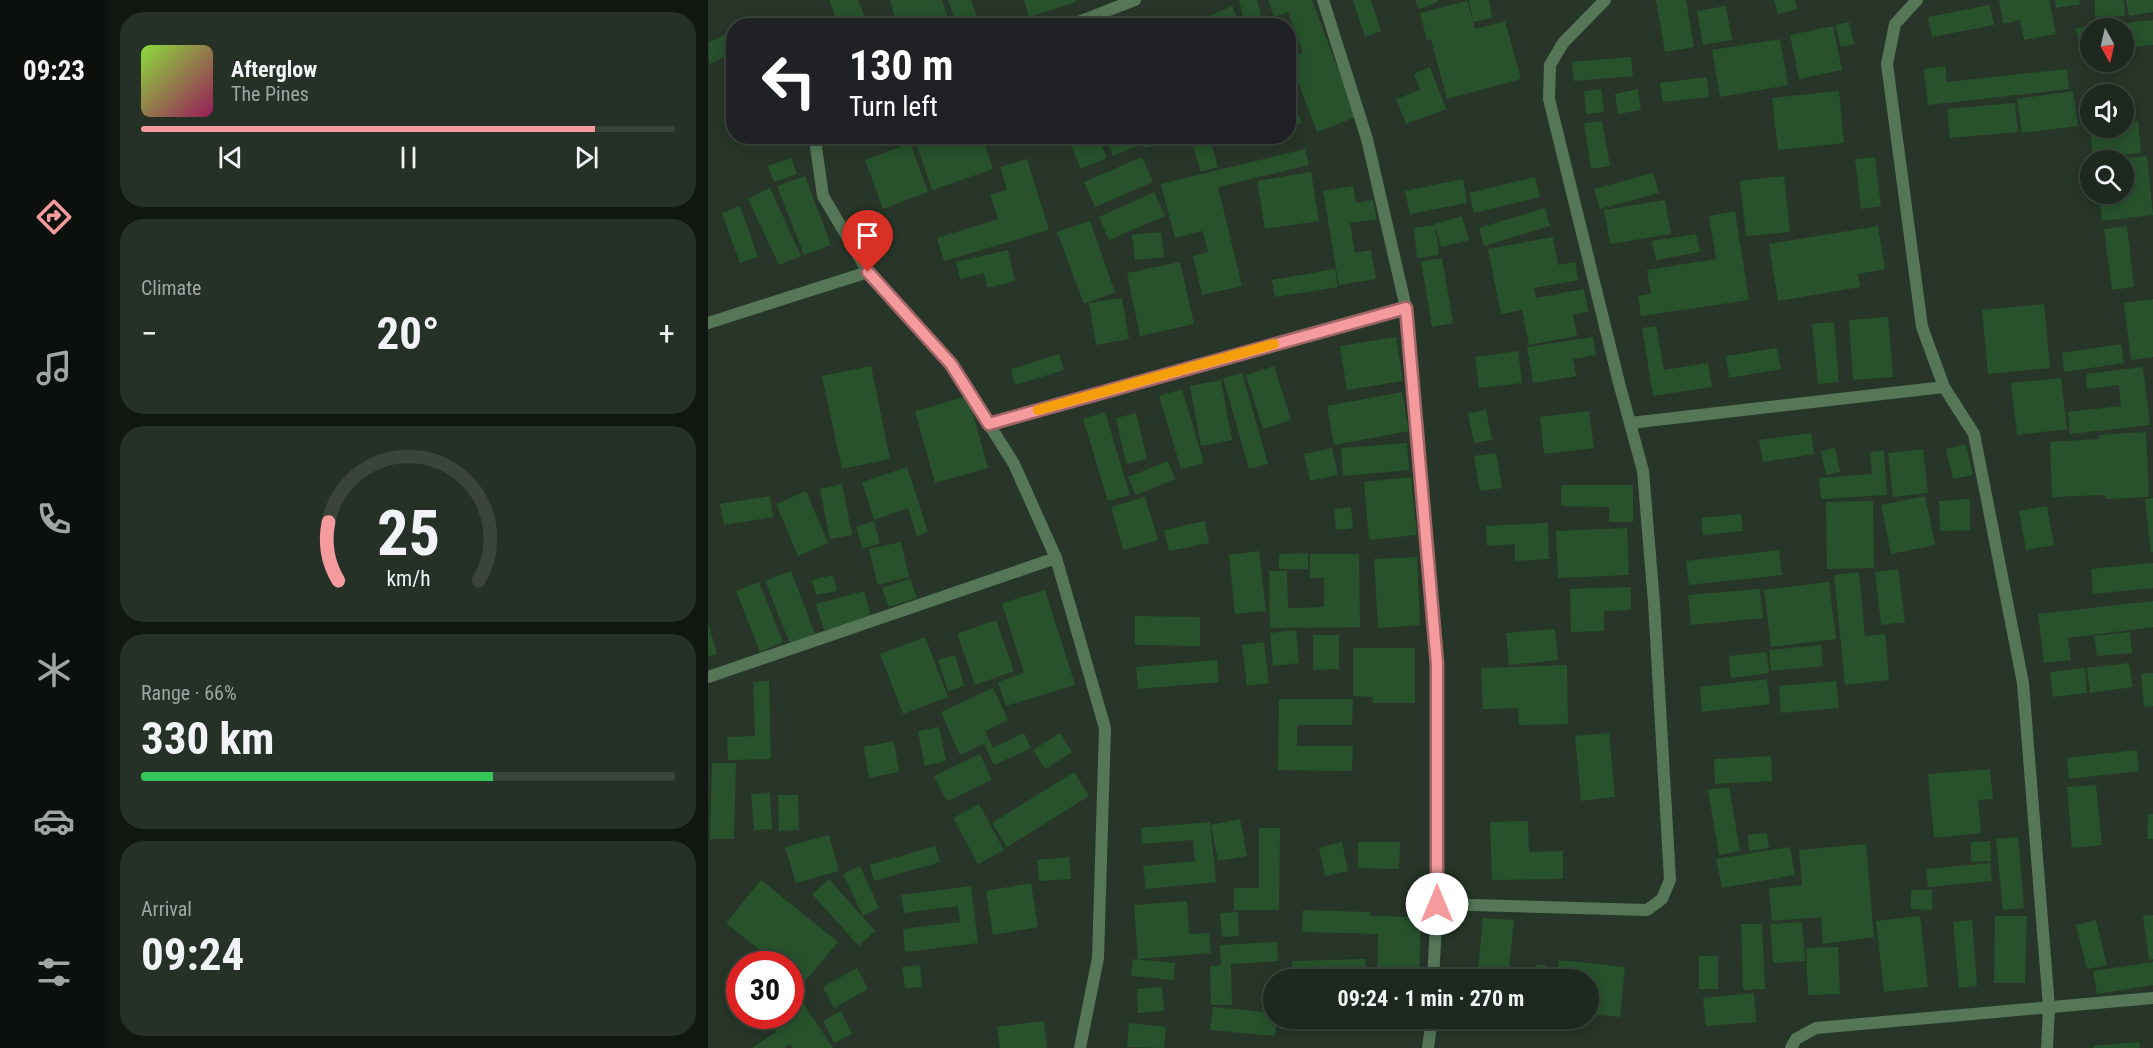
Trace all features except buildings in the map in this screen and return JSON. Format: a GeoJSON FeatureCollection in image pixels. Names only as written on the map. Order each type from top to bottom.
{"type":"FeatureCollection","features":[{"type":"Feature","properties":{"kind":"street"},"geometry":{"type":"LineString","coordinates":[[1089,18],[1135,0]]}},
{"type":"Feature","properties":{"kind":"street"},"geometry":{"type":"LineString","coordinates":[[1323,0],[1367,139],[1406,308],[1437,664],[1437,904],[1434,969]]}},
{"type":"Feature","properties":{"kind":"street"},"geometry":{"type":"LineString","coordinates":[[1437,904],[1647,910],[1662,899],[1670,880],[1644,471],[1549,99],[1550,65],[1563,43],[1605,0]]}},
{"type":"Feature","properties":{"kind":"street"},"geometry":{"type":"LineString","coordinates":[[1917,0],[1895,24],[1887,64],[1922,327],[1944,387],[1974,434],[2023,682],[2049,1007],[2048,1048]]}},
{"type":"Feature","properties":{"kind":"street"},"geometry":{"type":"LineString","coordinates":[[817,144],[823,196],[868,272],[951,364],[1014,464],[1056,558],[1105,728],[1098,958],[1080,1048]]}},
{"type":"Feature","properties":{"kind":"street"},"geometry":{"type":"LineString","coordinates":[[708,324],[868,272]]}},
{"type":"Feature","properties":{"kind":"street"},"geometry":{"type":"LineString","coordinates":[[989,424],[1406,308]]}},
{"type":"Feature","properties":{"kind":"street"},"geometry":{"type":"LineString","coordinates":[[1630,423],[1944,387]]}},
{"type":"Feature","properties":{"kind":"street"},"geometry":{"type":"LineString","coordinates":[[708,677],[1056,558]]}},
{"type":"Feature","properties":{"kind":"street"},"geometry":{"type":"LineString","coordinates":[[1791,1048],[1796,1039],[1816,1028],[2153,998]]}},
{"type":"Feature","properties":{"kind":"street"},"geometry":{"type":"LineString","coordinates":[[1428,1048],[1431,1029]]}},
{"type":"Feature","properties":{"kind":"slow traffic"},"geometry":{"type":"LineString","coordinates":[[1038,410],[1274,344]]}},
{"type":"Feature","properties":{"kind":"route"},"geometry":{"type":"LineString","coordinates":[[868,272],[951,364],[989,424],[1406,308],[1437,664],[1437,904]]}}]}
